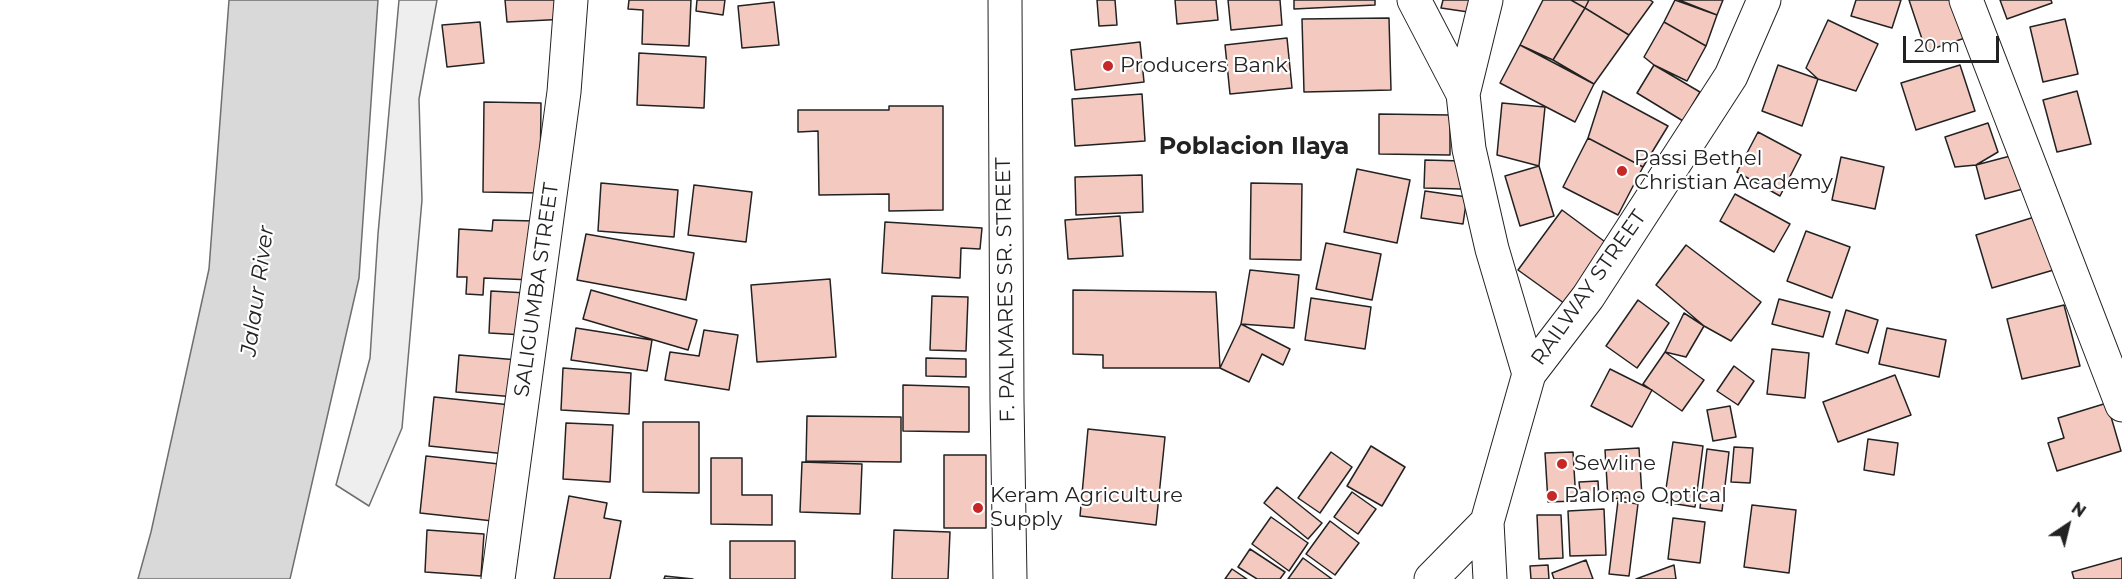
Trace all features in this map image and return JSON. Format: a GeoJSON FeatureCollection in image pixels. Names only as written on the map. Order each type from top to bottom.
{"type":"FeatureCollection","features":[{"type":"Feature","properties":{"kind":"street","name":"SALIGUMBA STREET"},"geometry":{"type":"LineString","coordinates":[[498,579],[562,104],[572,0]]}},
{"type":"Feature","properties":{"kind":"street","name":"F. PALMARES SR. STREET"},"geometry":{"type":"LineString","coordinates":[[1005,0],[1010,579]]}},
{"type":"Feature","properties":{"kind":"street"},"geometry":{"type":"LineString","coordinates":[[1414,0],[1463,94],[1470,149],[1492,249],[1529,374]]}},
{"type":"Feature","properties":{"kind":"street"},"geometry":{"type":"LineString","coordinates":[[1463,94],[1486,0]]}},
{"type":"Feature","properties":{"kind":"street","name":"RAILWAY STREET"},"geometry":{"type":"LineString","coordinates":[[1431,579],[1487,522],[1529,374],[1588,297],[1731,76],[1764,0]]}},
{"type":"Feature","properties":{"kind":"street"},"geometry":{"type":"LineString","coordinates":[[1966,0],[2122,405]]}},
{"type":"Feature","properties":{"kind":"street"},"geometry":{"type":"LineString","coordinates":[[1487,522],[1490,579]]}},
{"type":"Feature","properties":{"kind":"shaded area"},"geometry":{"type":"Polygon","coordinates":[[[399,0],[437,0],[419,99],[422,200],[402,428],[369,506],[336,485],[370,358],[378,234],[399,0]]]}},
{"type":"Feature","properties":{"kind":"water","name":"Jalaur River"},"geometry":{"type":"Polygon","coordinates":[[[229,0],[378,0],[359,278],[290,579],[138,579],[151,532],[209,269],[229,0]]]}},
{"type":"Feature","properties":{"kind":"building"},"geometry":{"type":"Polygon","coordinates":[[[505,0],[566,0],[568,19],[507,22],[505,0]]]}},
{"type":"Feature","properties":{"kind":"building"},"geometry":{"type":"Polygon","coordinates":[[[629,0],[691,0],[689,46],[642,44],[643,10],[628,9],[629,0]]]}},
{"type":"Feature","properties":{"kind":"building"},"geometry":{"type":"Polygon","coordinates":[[[697,0],[725,0],[723,15],[696,11],[697,0]]]}},
{"type":"Feature","properties":{"kind":"building"},"geometry":{"type":"Polygon","coordinates":[[[1097,0],[1115,0],[1117,25],[1099,26],[1097,0]]]}},
{"type":"Feature","properties":{"kind":"building"},"geometry":{"type":"Polygon","coordinates":[[[1175,0],[1216,0],[1218,20],[1177,24],[1175,0]]]}},
{"type":"Feature","properties":{"kind":"building"},"geometry":{"type":"Polygon","coordinates":[[[1228,0],[1280,0],[1282,25],[1231,30],[1228,0]]]}},
{"type":"Feature","properties":{"kind":"building"},"geometry":{"type":"Polygon","coordinates":[[[1294,0],[1375,0],[1375,5],[1294,9],[1294,0]]]}},
{"type":"Feature","properties":{"kind":"building"},"geometry":{"type":"Polygon","coordinates":[[[1443,0],[1477,0],[1475,13],[1441,8],[1443,0]]]}},
{"type":"Feature","properties":{"kind":"building"},"geometry":{"type":"Polygon","coordinates":[[[1543,0],[1571,0],[1585,8],[1553,60],[1520,45],[1543,0]]]}},
{"type":"Feature","properties":{"kind":"building"},"geometry":{"type":"Polygon","coordinates":[[[1571,0],[1589,0],[1585,8],[1571,0]]]}},
{"type":"Feature","properties":{"kind":"building"},"geometry":{"type":"Polygon","coordinates":[[[1589,0],[1650,0],[1653,2],[1629,35],[1585,8],[1589,0]]]}},
{"type":"Feature","properties":{"kind":"building"},"geometry":{"type":"Polygon","coordinates":[[[1675,0],[1717,15],[1706,46],[1664,22],[1675,0]]]}},
{"type":"Feature","properties":{"kind":"building"},"geometry":{"type":"Polygon","coordinates":[[[1679,0],[1723,0],[1717,15],[1679,0]]]}},
{"type":"Feature","properties":{"kind":"building"},"geometry":{"type":"Polygon","coordinates":[[[1856,0],[1901,0],[1892,28],[1851,16],[1856,0]]]}},
{"type":"Feature","properties":{"kind":"building"},"geometry":{"type":"Polygon","coordinates":[[[1909,0],[1955,0],[1968,37],[1926,51],[1909,0]]]}},
{"type":"Feature","properties":{"kind":"building"},"geometry":{"type":"Polygon","coordinates":[[[2000,0],[2051,0],[2052,3],[2007,19],[2000,0]]]}},
{"type":"Feature","properties":{"kind":"building"},"geometry":{"type":"Polygon","coordinates":[[[774,2],[779,45],[742,48],[738,6],[774,2]]]}},
{"type":"Feature","properties":{"kind":"building"},"geometry":{"type":"Polygon","coordinates":[[[1585,8],[1629,35],[1594,84],[1553,60],[1585,8]]]}},
{"type":"Feature","properties":{"kind":"building"},"geometry":{"type":"Polygon","coordinates":[[[1389,18],[1391,90],[1304,92],[1302,19],[1389,18]]]}},
{"type":"Feature","properties":{"kind":"building"},"geometry":{"type":"Polygon","coordinates":[[[2065,19],[2078,74],[2043,82],[2030,27],[2065,19]]]}},
{"type":"Feature","properties":{"kind":"building"},"geometry":{"type":"Polygon","coordinates":[[[1828,20],[1878,44],[1856,91],[1818,79],[1806,68],[1828,20]]]}},
{"type":"Feature","properties":{"kind":"building"},"geometry":{"type":"Polygon","coordinates":[[[480,22],[484,63],[447,67],[442,25],[480,22]]]}},
{"type":"Feature","properties":{"kind":"building"},"geometry":{"type":"Polygon","coordinates":[[[1664,22],[1706,46],[1687,81],[1654,65],[1644,57],[1664,22]]]}},
{"type":"Feature","properties":{"kind":"building"},"geometry":{"type":"Polygon","coordinates":[[[1287,38],[1292,88],[1230,94],[1225,45],[1287,38]]]}},
{"type":"Feature","properties":{"kind":"building","name":"Producers Bank"},"geometry":{"type":"Polygon","coordinates":[[[1140,42],[1144,82],[1075,90],[1071,50],[1140,42]]]}},
{"type":"Feature","properties":{"kind":"building"},"geometry":{"type":"Polygon","coordinates":[[[1520,45],[1594,84],[1575,122],[1500,83],[1520,45]]]}},
{"type":"Feature","properties":{"kind":"building"},"geometry":{"type":"Polygon","coordinates":[[[639,53],[706,57],[704,108],[637,105],[639,53]]]}},
{"type":"Feature","properties":{"kind":"building"},"geometry":{"type":"Polygon","coordinates":[[[1654,65],[1700,92],[1683,121],[1637,93],[1654,65]]]}},
{"type":"Feature","properties":{"kind":"building"},"geometry":{"type":"Polygon","coordinates":[[[1778,65],[1818,79],[1802,126],[1762,111],[1778,65]]]}},
{"type":"Feature","properties":{"kind":"building"},"geometry":{"type":"Polygon","coordinates":[[[1960,65],[1975,111],[1916,130],[1901,83],[1960,65]]]}},
{"type":"Feature","properties":{"kind":"building"},"geometry":{"type":"Polygon","coordinates":[[[1603,91],[1668,126],[1643,167],[1588,138],[1603,91]]]}},
{"type":"Feature","properties":{"kind":"building"},"geometry":{"type":"Polygon","coordinates":[[[2077,91],[2091,144],[2057,152],[2043,100],[2077,91]]]}},
{"type":"Feature","properties":{"kind":"building"},"geometry":{"type":"Polygon","coordinates":[[[1142,94],[1145,141],[1075,146],[1072,99],[1142,94]]]}},
{"type":"Feature","properties":{"kind":"building"},"geometry":{"type":"Polygon","coordinates":[[[484,102],[541,103],[540,193],[483,192],[484,102]]]}},
{"type":"Feature","properties":{"kind":"building"},"geometry":{"type":"Polygon","coordinates":[[[1502,103],[1545,107],[1539,166],[1497,155],[1502,103]]]}},
{"type":"Feature","properties":{"kind":"building"},"geometry":{"type":"Polygon","coordinates":[[[889,106],[943,106],[943,210],[889,211],[889,194],[819,195],[818,131],[798,132],[798,110],[889,110],[889,106]]]}},
{"type":"Feature","properties":{"kind":"building"},"geometry":{"type":"Polygon","coordinates":[[[1379,114],[1450,115],[1450,155],[1379,154],[1379,114]]]}},
{"type":"Feature","properties":{"kind":"building"},"geometry":{"type":"Polygon","coordinates":[[[1988,123],[1998,152],[1976,165],[1955,167],[1945,137],[1988,123]]]}},
{"type":"Feature","properties":{"kind":"building"},"geometry":{"type":"Polygon","coordinates":[[[1758,132],[1801,155],[1780,196],[1737,172],[1758,132]]]}},
{"type":"Feature","properties":{"kind":"building"},"geometry":{"type":"Polygon","coordinates":[[[1588,138],[1643,167],[1618,215],[1563,187],[1588,138]]]}},
{"type":"Feature","properties":{"kind":"building"},"geometry":{"type":"Polygon","coordinates":[[[2014,155],[2023,189],[1985,199],[1976,165],[2014,155]]]}},
{"type":"Feature","properties":{"kind":"building"},"geometry":{"type":"Polygon","coordinates":[[[1841,157],[1884,167],[1875,209],[1832,200],[1841,157]]]}},
{"type":"Feature","properties":{"kind":"building"},"geometry":{"type":"Polygon","coordinates":[[[1425,160],[1462,161],[1461,189],[1424,188],[1425,160]]]}},
{"type":"Feature","properties":{"kind":"building"},"geometry":{"type":"Polygon","coordinates":[[[1539,166],[1554,216],[1520,226],[1505,176],[1539,166]]]}},
{"type":"Feature","properties":{"kind":"building"},"geometry":{"type":"Polygon","coordinates":[[[1357,169],[1410,180],[1397,243],[1344,232],[1357,169]]]}},
{"type":"Feature","properties":{"kind":"building"},"geometry":{"type":"Polygon","coordinates":[[[1142,175],[1143,212],[1076,215],[1075,177],[1142,175]]]}},
{"type":"Feature","properties":{"kind":"building"},"geometry":{"type":"Polygon","coordinates":[[[601,183],[678,190],[674,237],[598,231],[601,183]]]}},
{"type":"Feature","properties":{"kind":"building"},"geometry":{"type":"Polygon","coordinates":[[[1251,183],[1302,184],[1301,260],[1250,259],[1251,183]]]}},
{"type":"Feature","properties":{"kind":"building"},"geometry":{"type":"Polygon","coordinates":[[[694,185],[752,192],[746,242],[688,235],[694,185]]]}},
{"type":"Feature","properties":{"kind":"building"},"geometry":{"type":"Polygon","coordinates":[[[1425,191],[1467,197],[1463,224],[1421,218],[1425,191]]]}},
{"type":"Feature","properties":{"kind":"building"},"geometry":{"type":"Polygon","coordinates":[[[1735,194],[1790,224],[1774,252],[1720,221],[1735,194]]]}},
{"type":"Feature","properties":{"kind":"building"},"geometry":{"type":"Polygon","coordinates":[[[1562,210],[1612,247],[1568,306],[1518,270],[1562,210]]]}},
{"type":"Feature","properties":{"kind":"building"},"geometry":{"type":"Polygon","coordinates":[[[2041,215],[2057,269],[1992,288],[1976,235],[2041,215]]]}},
{"type":"Feature","properties":{"kind":"building"},"geometry":{"type":"Polygon","coordinates":[[[1120,216],[1123,256],[1068,259],[1065,220],[1120,216]]]}},
{"type":"Feature","properties":{"kind":"building"},"geometry":{"type":"Polygon","coordinates":[[[493,220],[535,221],[533,280],[484,278],[483,295],[466,294],[467,277],[457,277],[459,229],[492,231],[493,220]]]}},
{"type":"Feature","properties":{"kind":"building"},"geometry":{"type":"Polygon","coordinates":[[[885,222],[982,228],[980,249],[961,248],[960,278],[882,273],[885,222]]]}},
{"type":"Feature","properties":{"kind":"building"},"geometry":{"type":"Polygon","coordinates":[[[1806,231],[1850,247],[1832,298],[1787,281],[1806,231]]]}},
{"type":"Feature","properties":{"kind":"building"},"geometry":{"type":"Polygon","coordinates":[[[586,234],[694,253],[686,300],[577,280],[586,234]]]}},
{"type":"Feature","properties":{"kind":"building"},"geometry":{"type":"Polygon","coordinates":[[[1326,243],[1381,254],[1372,300],[1316,289],[1326,243]]]}},
{"type":"Feature","properties":{"kind":"building"},"geometry":{"type":"Polygon","coordinates":[[[1686,245],[1761,302],[1731,341],[1704,326],[1656,285],[1686,245]]]}},
{"type":"Feature","properties":{"kind":"building"},"geometry":{"type":"Polygon","coordinates":[[[1250,270],[1299,275],[1294,328],[1241,324],[1250,270]]]}},
{"type":"Feature","properties":{"kind":"building"},"geometry":{"type":"Polygon","coordinates":[[[830,279],[836,357],[757,362],[751,285],[830,279]]]}},
{"type":"Feature","properties":{"kind":"building"},"geometry":{"type":"Polygon","coordinates":[[[591,290],[697,320],[688,350],[583,319],[591,290]]]}},
{"type":"Feature","properties":{"kind":"building"},"geometry":{"type":"Polygon","coordinates":[[[1073,290],[1216,292],[1220,368],[1103,368],[1103,355],[1073,354],[1073,290]]]}},
{"type":"Feature","properties":{"kind":"building"},"geometry":{"type":"Polygon","coordinates":[[[491,291],[527,293],[524,335],[489,333],[491,291]]]}},
{"type":"Feature","properties":{"kind":"building"},"geometry":{"type":"Polygon","coordinates":[[[932,296],[968,297],[966,351],[930,350],[932,296]]]}},
{"type":"Feature","properties":{"kind":"building"},"geometry":{"type":"Polygon","coordinates":[[[1311,298],[1371,307],[1365,349],[1305,340],[1311,298]]]}},
{"type":"Feature","properties":{"kind":"building"},"geometry":{"type":"Polygon","coordinates":[[[1779,299],[1830,312],[1823,337],[1772,324],[1779,299]]]}},
{"type":"Feature","properties":{"kind":"building"},"geometry":{"type":"Polygon","coordinates":[[[1638,300],[1669,323],[1637,368],[1606,346],[1638,300]]]}},
{"type":"Feature","properties":{"kind":"building"},"geometry":{"type":"Polygon","coordinates":[[[2064,305],[2080,366],[2022,379],[2007,319],[2064,305]]]}},
{"type":"Feature","properties":{"kind":"building"},"geometry":{"type":"Polygon","coordinates":[[[1846,310],[1878,320],[1868,353],[1836,344],[1846,310]]]}},
{"type":"Feature","properties":{"kind":"building"},"geometry":{"type":"Polygon","coordinates":[[[1684,313],[1704,326],[1686,357],[1665,352],[1684,313]]]}},
{"type":"Feature","properties":{"kind":"building"},"geometry":{"type":"Polygon","coordinates":[[[1241,324],[1290,349],[1283,365],[1262,354],[1249,382],[1220,368],[1241,324]]]}},
{"type":"Feature","properties":{"kind":"building"},"geometry":{"type":"Polygon","coordinates":[[[576,328],[652,340],[647,371],[571,360],[576,328]]]}},
{"type":"Feature","properties":{"kind":"building"},"geometry":{"type":"Polygon","coordinates":[[[1887,328],[1946,340],[1939,377],[1879,364],[1887,328]]]}},
{"type":"Feature","properties":{"kind":"building"},"geometry":{"type":"Polygon","coordinates":[[[704,330],[738,335],[729,390],[665,380],[670,352],[699,356],[704,330]]]}},
{"type":"Feature","properties":{"kind":"building"},"geometry":{"type":"Polygon","coordinates":[[[1772,349],[1809,353],[1805,398],[1767,394],[1772,349]]]}},
{"type":"Feature","properties":{"kind":"building"},"geometry":{"type":"Polygon","coordinates":[[[1665,352],[1704,380],[1682,411],[1643,384],[1665,352]]]}},
{"type":"Feature","properties":{"kind":"building"},"geometry":{"type":"Polygon","coordinates":[[[459,355],[518,360],[515,397],[456,392],[459,355]]]}},
{"type":"Feature","properties":{"kind":"building"},"geometry":{"type":"Polygon","coordinates":[[[926,358],[966,359],[966,377],[926,376],[926,358]]]}},
{"type":"Feature","properties":{"kind":"building"},"geometry":{"type":"Polygon","coordinates":[[[1734,366],[1754,381],[1738,405],[1717,391],[1734,366]]]}},
{"type":"Feature","properties":{"kind":"building"},"geometry":{"type":"Polygon","coordinates":[[[563,368],[631,373],[629,414],[561,410],[563,368]]]}},
{"type":"Feature","properties":{"kind":"building"},"geometry":{"type":"Polygon","coordinates":[[[1610,369],[1652,390],[1632,427],[1591,406],[1610,369]]]}},
{"type":"Feature","properties":{"kind":"building"},"geometry":{"type":"Polygon","coordinates":[[[1895,375],[1911,415],[1838,442],[1823,402],[1895,375]]]}},
{"type":"Feature","properties":{"kind":"building"},"geometry":{"type":"Polygon","coordinates":[[[903,385],[969,387],[969,432],[903,431],[903,385]]]}},
{"type":"Feature","properties":{"kind":"building"},"geometry":{"type":"Polygon","coordinates":[[[434,397],[511,405],[506,454],[429,446],[434,397]]]}},
{"type":"Feature","properties":{"kind":"building"},"geometry":{"type":"Polygon","coordinates":[[[2107,403],[2121,451],[2057,471],[2048,443],[2064,438],[2058,418],[2107,403]]]}},
{"type":"Feature","properties":{"kind":"building"},"geometry":{"type":"Polygon","coordinates":[[[1730,406],[1736,437],[1713,441],[1707,410],[1730,406]]]}},
{"type":"Feature","properties":{"kind":"building"},"geometry":{"type":"Polygon","coordinates":[[[807,416],[901,417],[901,462],[806,461],[807,416]]]}},
{"type":"Feature","properties":{"kind":"building"},"geometry":{"type":"Polygon","coordinates":[[[643,422],[699,422],[699,493],[643,492],[643,422]]]}},
{"type":"Feature","properties":{"kind":"building"},"geometry":{"type":"Polygon","coordinates":[[[566,423],[613,425],[610,482],[563,479],[566,423]]]}},
{"type":"Feature","properties":{"kind":"building"},"geometry":{"type":"Polygon","coordinates":[[[1088,429],[1165,437],[1156,525],[1080,516],[1088,429]]]}},
{"type":"Feature","properties":{"kind":"building"},"geometry":{"type":"Polygon","coordinates":[[[1868,439],[1898,443],[1894,475],[1864,470],[1868,439]]]}},
{"type":"Feature","properties":{"kind":"building"},"geometry":{"type":"Polygon","coordinates":[[[1673,442],[1703,446],[1695,507],[1664,502],[1673,442]]]}},
{"type":"Feature","properties":{"kind":"building"},"geometry":{"type":"Polygon","coordinates":[[[1371,446],[1405,467],[1382,506],[1347,486],[1371,446]]]}},
{"type":"Feature","properties":{"kind":"building"},"geometry":{"type":"Polygon","coordinates":[[[1734,447],[1753,448],[1750,483],[1731,482],[1734,447]]]}},
{"type":"Feature","properties":{"kind":"building"},"geometry":{"type":"Polygon","coordinates":[[[1639,448],[1642,497],[1608,499],[1605,450],[1639,448]]]}},
{"type":"Feature","properties":{"kind":"building"},"geometry":{"type":"Polygon","coordinates":[[[1707,449],[1729,452],[1722,511],[1700,508],[1707,449]]]}},
{"type":"Feature","properties":{"kind":"building"},"geometry":{"type":"Polygon","coordinates":[[[1331,452],[1352,467],[1320,513],[1298,498],[1331,452]]]}},
{"type":"Feature","properties":{"kind":"building"},"geometry":{"type":"Polygon","coordinates":[[[1573,452],[1576,501],[1548,502],[1545,453],[1573,452]]]}},
{"type":"Feature","properties":{"kind":"building"},"geometry":{"type":"Polygon","coordinates":[[[944,455],[986,455],[986,528],[944,528],[944,455]]]}},
{"type":"Feature","properties":{"kind":"building"},"geometry":{"type":"Polygon","coordinates":[[[426,456],[499,464],[493,521],[420,513],[426,456]]]}},
{"type":"Feature","properties":{"kind":"building"},"geometry":{"type":"Polygon","coordinates":[[[711,458],[742,458],[742,495],[772,495],[772,525],[711,524],[711,458]]]}},
{"type":"Feature","properties":{"kind":"building"},"geometry":{"type":"Polygon","coordinates":[[[802,462],[862,464],[860,514],[800,512],[802,462]]]}},
{"type":"Feature","properties":{"kind":"building"},"geometry":{"type":"Polygon","coordinates":[[[1598,481],[1599,499],[1581,500],[1579,482],[1598,481]]]}},
{"type":"Feature","properties":{"kind":"building"},"geometry":{"type":"Polygon","coordinates":[[[1277,487],[1322,523],[1308,539],[1264,503],[1277,487]]]}},
{"type":"Feature","properties":{"kind":"building"},"geometry":{"type":"Polygon","coordinates":[[[1352,492],[1376,509],[1358,534],[1334,517],[1352,492]]]}},
{"type":"Feature","properties":{"kind":"building"},"geometry":{"type":"Polygon","coordinates":[[[569,496],[607,503],[604,518],[621,521],[610,579],[554,579],[569,496]]]}},
{"type":"Feature","properties":{"kind":"building"},"geometry":{"type":"Polygon","coordinates":[[[1618,501],[1638,504],[1629,576],[1609,574],[1618,501]]]}},
{"type":"Feature","properties":{"kind":"building"},"geometry":{"type":"Polygon","coordinates":[[[1752,505],[1796,510],[1789,573],[1744,567],[1752,505]]]}},
{"type":"Feature","properties":{"kind":"building"},"geometry":{"type":"Polygon","coordinates":[[[1604,509],[1606,555],[1570,556],[1568,511],[1604,509]]]}},
{"type":"Feature","properties":{"kind":"building"},"geometry":{"type":"Polygon","coordinates":[[[1537,515],[1561,515],[1563,558],[1539,559],[1537,515]]]}},
{"type":"Feature","properties":{"kind":"building"},"geometry":{"type":"Polygon","coordinates":[[[1271,517],[1308,543],[1289,571],[1252,544],[1271,517]]]}},
{"type":"Feature","properties":{"kind":"building"},"geometry":{"type":"Polygon","coordinates":[[[1673,518],[1705,522],[1700,563],[1668,559],[1673,518]]]}},
{"type":"Feature","properties":{"kind":"building"},"geometry":{"type":"Polygon","coordinates":[[[1330,521],[1359,543],[1335,575],[1306,554],[1330,521]]]}},
{"type":"Feature","properties":{"kind":"building"},"geometry":{"type":"Polygon","coordinates":[[[427,530],[484,534],[481,576],[425,572],[427,530]]]}},
{"type":"Feature","properties":{"kind":"building"},"geometry":{"type":"Polygon","coordinates":[[[894,530],[950,532],[948,579],[892,579],[894,530]]]}},
{"type":"Feature","properties":{"kind":"building"},"geometry":{"type":"Polygon","coordinates":[[[730,541],[795,541],[795,579],[730,579],[730,541]]]}},
{"type":"Feature","properties":{"kind":"building"},"geometry":{"type":"Polygon","coordinates":[[[1250,549],[1285,572],[1280,579],[1257,579],[1238,567],[1250,549]]]}},
{"type":"Feature","properties":{"kind":"building"},"geometry":{"type":"Polygon","coordinates":[[[1303,558],[1332,579],[1288,579],[1303,558]]]}},
{"type":"Feature","properties":{"kind":"building"},"geometry":{"type":"Polygon","coordinates":[[[2122,558],[2122,579],[2074,579],[2072,572],[2122,558]]]}},
{"type":"Feature","properties":{"kind":"building"},"geometry":{"type":"Polygon","coordinates":[[[1586,560],[1593,579],[1554,579],[1552,573],[1586,560]]]}},
{"type":"Feature","properties":{"kind":"building"},"geometry":{"type":"Polygon","coordinates":[[[1548,565],[1549,579],[1531,579],[1530,566],[1548,565]]]}},
{"type":"Feature","properties":{"kind":"building"},"geometry":{"type":"Polygon","coordinates":[[[1674,565],[1676,579],[1636,579],[1674,565]]]}},
{"type":"Feature","properties":{"kind":"building"},"geometry":{"type":"Polygon","coordinates":[[[1232,569],[1247,579],[1225,579],[1232,569]]]}},
{"type":"Feature","properties":{"kind":"building"},"geometry":{"type":"Polygon","coordinates":[[[665,576],[693,579],[664,579],[665,576]]]}},
{"type":"Feature","properties":{"kind":"place","name":"Producers Bank"},"geometry":{"type":"Point","coordinates":[1108,66]}},
{"type":"Feature","properties":{"kind":"place","name":"Passi Bethel Christian Academy"},"geometry":{"type":"Point","coordinates":[1622,171]}},
{"type":"Feature","properties":{"kind":"place","name":"Sewline"},"geometry":{"type":"Point","coordinates":[1562,464]}},
{"type":"Feature","properties":{"kind":"place","name":"Palomo Optical"},"geometry":{"type":"Point","coordinates":[1552,496]}},
{"type":"Feature","properties":{"kind":"place","name":"Keram Agriculture Supply"},"geometry":{"type":"Point","coordinates":[978,508]}},
{"type":"Feature","properties":{"kind":"district","name":"Poblacion Ilaya"},"geometry":{"type":"Point","coordinates":[1254,147]}}]}
